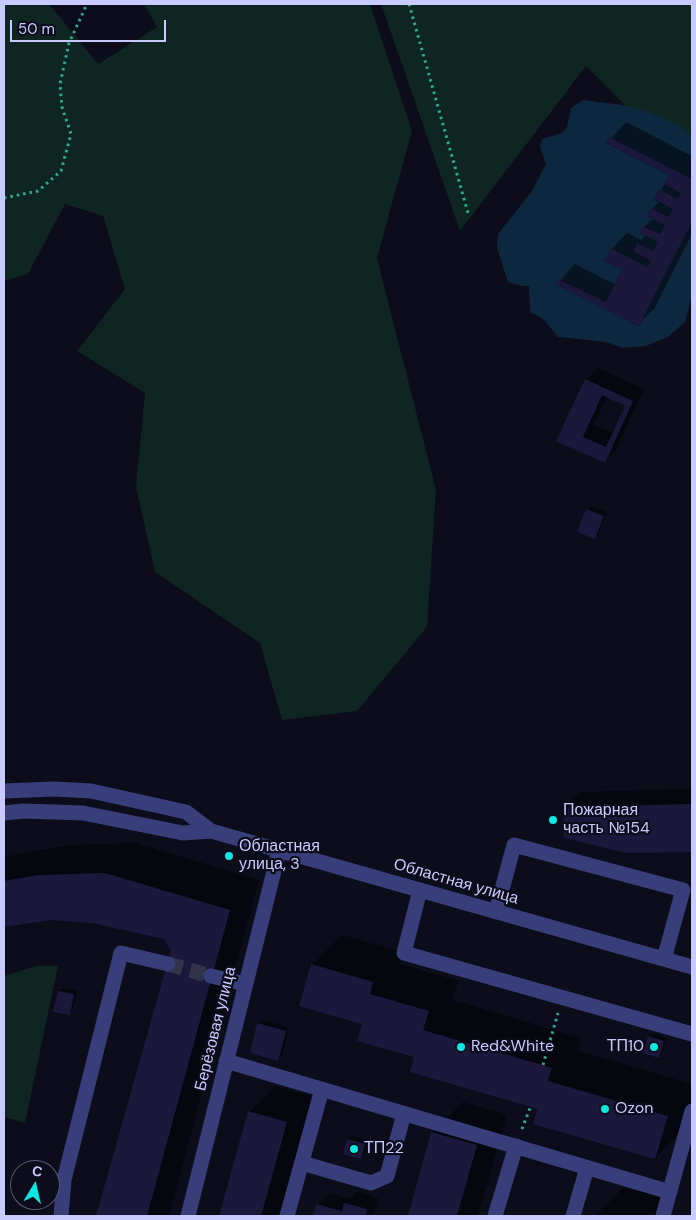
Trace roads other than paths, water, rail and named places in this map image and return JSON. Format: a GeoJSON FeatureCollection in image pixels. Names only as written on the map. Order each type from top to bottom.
{"type":"FeatureCollection","features":[{"type":"Feature","properties":{"kind":"street","name":"Областная улица"},"geometry":{"type":"LineString","coordinates":[[8,790],[54,789],[91,791],[148,802],[186,812],[210,831]]}},
{"type":"Feature","properties":{"kind":"street","name":"Областная улица"},"geometry":{"type":"LineString","coordinates":[[4,813],[24,811],[83,813],[183,833],[210,831],[692,967]]}},
{"type":"Feature","properties":{"kind":"street"},"geometry":{"type":"LineString","coordinates":[[496,912],[514,845],[683,890],[664,959]]}},
{"type":"Feature","properties":{"kind":"street","name":"Берёзовая улица"},"geometry":{"type":"LineString","coordinates":[[188,1216],[279,851]]}},
{"type":"Feature","properties":{"kind":"street"},"geometry":{"type":"LineString","coordinates":[[420,890],[404,953],[692,1034]]}},
{"type":"Feature","properties":{"kind":"street"},"geometry":{"type":"LineString","coordinates":[[61,1216],[64,1180],[121,953],[168,964]]}},
{"type":"Feature","properties":{"kind":"street"},"geometry":{"type":"LineString","coordinates":[[211,976],[246,984]]}},
{"type":"Feature","properties":{"kind":"street"},"geometry":{"type":"LineString","coordinates":[[226,1061],[670,1192]]}},
{"type":"Feature","properties":{"kind":"street"},"geometry":{"type":"LineString","coordinates":[[286,1216],[322,1089]]}},
{"type":"Feature","properties":{"kind":"street"},"geometry":{"type":"LineString","coordinates":[[663,1216],[692,1111]]}},
{"type":"Feature","properties":{"kind":"street"},"geometry":{"type":"LineString","coordinates":[[302,1163],[371,1182],[387,1176],[404,1114]]}},
{"type":"Feature","properties":{"kind":"street"},"geometry":{"type":"LineString","coordinates":[[495,1216],[516,1146]]}},
{"type":"Feature","properties":{"kind":"street"},"geometry":{"type":"LineString","coordinates":[[573,1216],[587,1168]]}},
{"type":"Feature","properties":{"kind":"water"},"geometry":{"type":"Polygon","coordinates":[[[583,100],[623,105],[649,112],[680,126],[692,136],[692,179],[609,137],[606,143],[669,175],[664,184],[681,193],[678,199],[659,189],[654,199],[673,209],[669,217],[651,208],[647,215],[665,225],[660,234],[644,226],[640,233],[658,242],[653,251],[637,243],[633,251],[651,261],[647,267],[611,248],[604,261],[622,270],[606,302],[559,279],[556,284],[639,326],[692,222],[692,296],[685,322],[668,337],[646,346],[623,348],[606,342],[558,337],[543,319],[530,312],[529,286],[508,282],[497,248],[498,234],[532,191],[546,164],[540,147],[542,139],[562,133],[567,127],[571,108],[583,100]]]}},
{"type":"Feature","properties":{"kind":"tunnel"},"geometry":{"type":"LineString","coordinates":[[168,964],[211,976]]}},
{"type":"Feature","properties":{"kind":"place","name":"Пожарная часть №154"},"geometry":{"type":"Point","coordinates":[553,820]}},
{"type":"Feature","properties":{"kind":"place","name":"Областная улица, 3"},"geometry":{"type":"Point","coordinates":[229,856]}},
{"type":"Feature","properties":{"kind":"place","name":"Red&White"},"geometry":{"type":"Point","coordinates":[461,1047]}},
{"type":"Feature","properties":{"kind":"place","name":"ТП10"},"geometry":{"type":"Point","coordinates":[654,1047]}},
{"type":"Feature","properties":{"kind":"place","name":"Ozon"},"geometry":{"type":"Point","coordinates":[605,1109]}},
{"type":"Feature","properties":{"kind":"place","name":"ТП22"},"geometry":{"type":"Point","coordinates":[354,1149]}}]}
